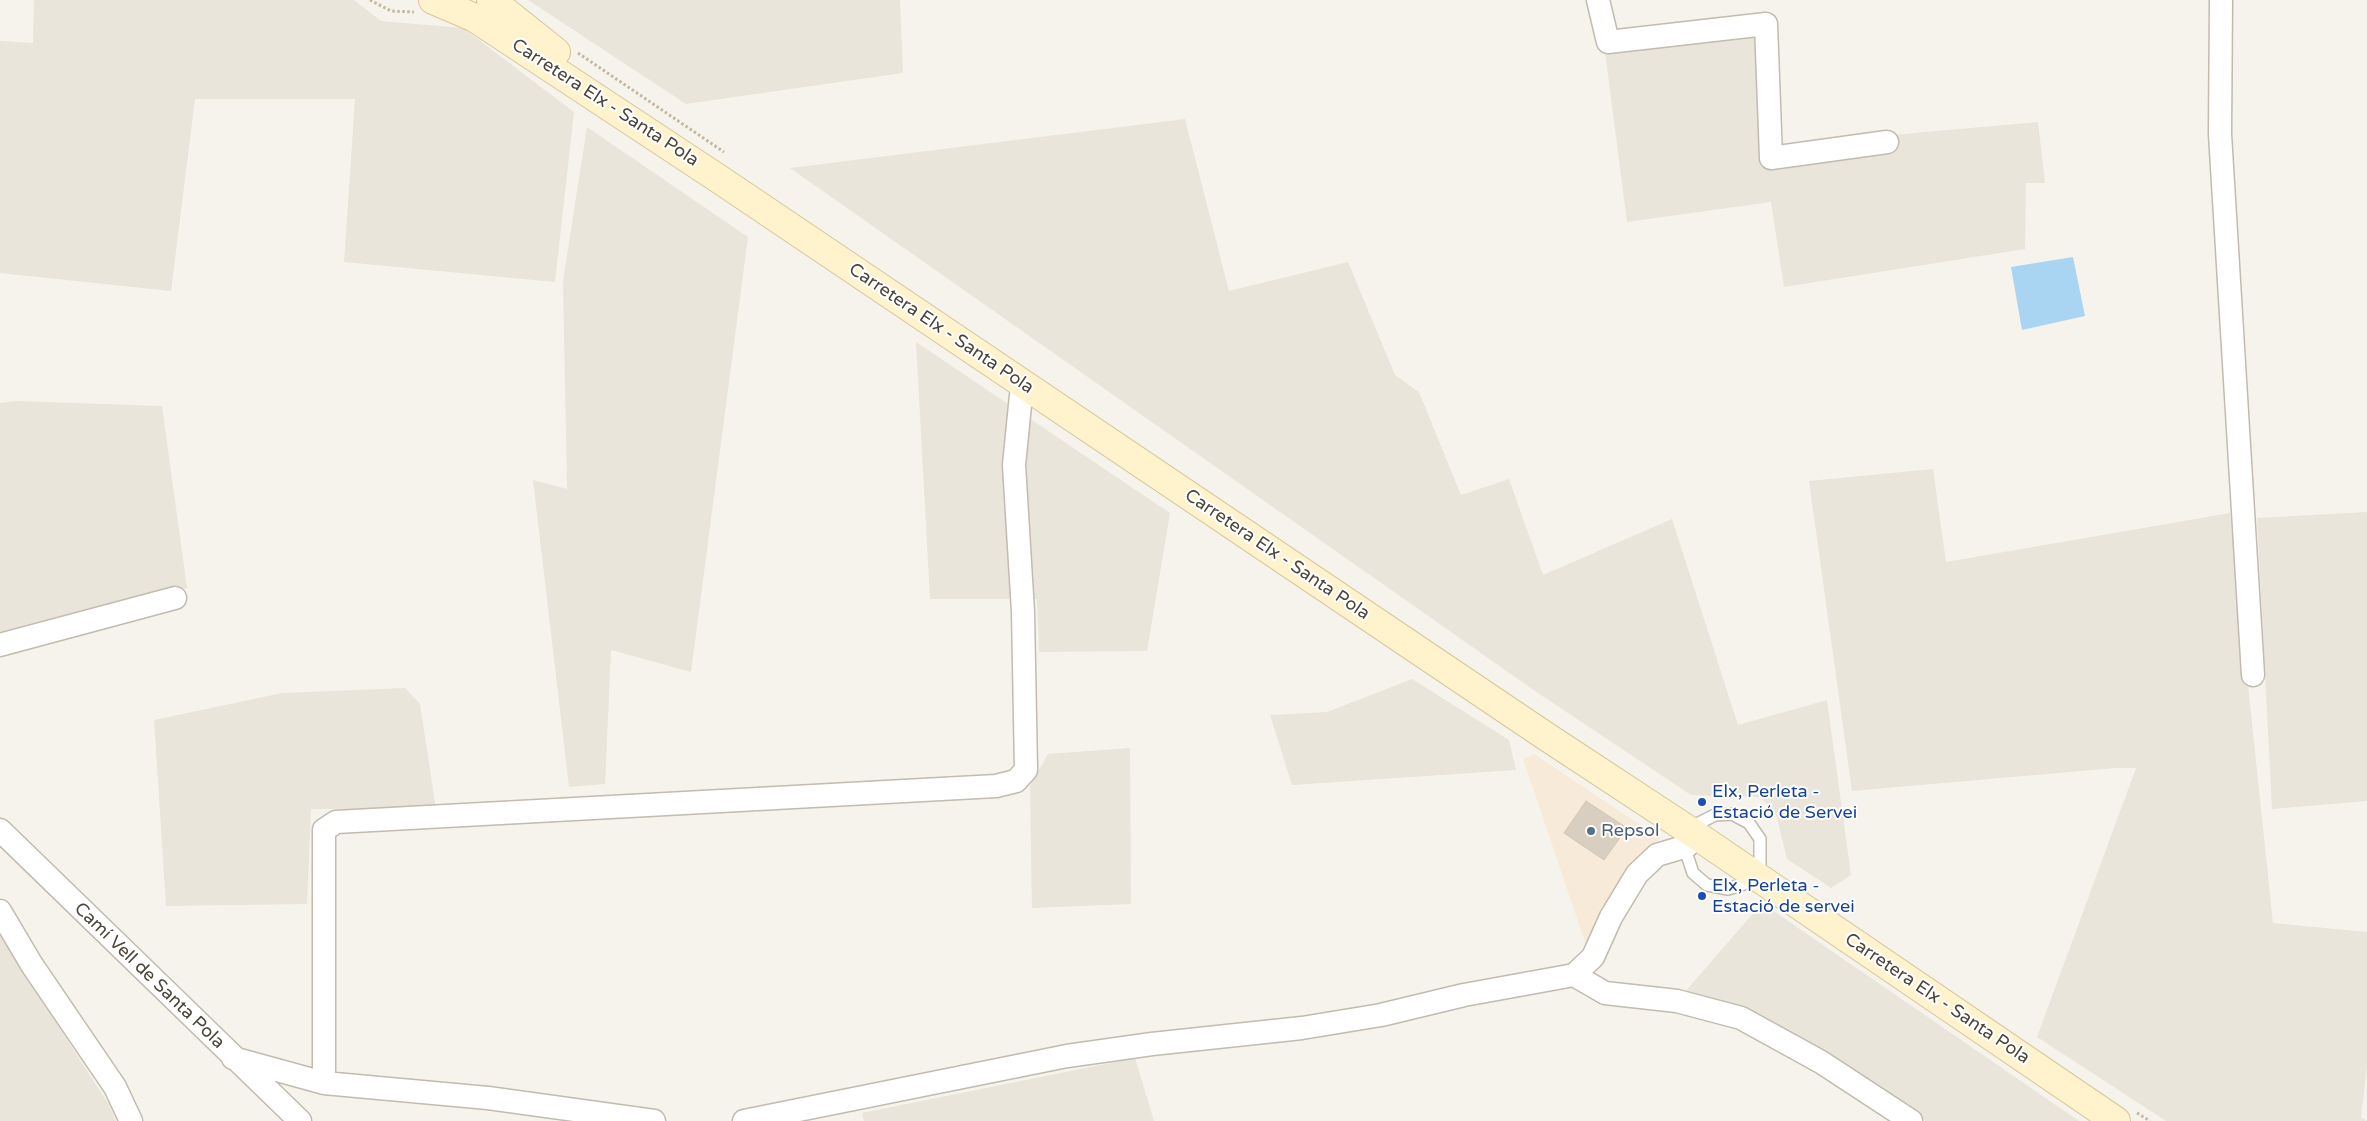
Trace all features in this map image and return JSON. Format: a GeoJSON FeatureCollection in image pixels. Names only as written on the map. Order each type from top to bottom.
{"type":"FeatureCollection","features":[{"type":"Feature","properties":{"kind":"main road","name":"Carretera Elx - Santa Pola"},"geometry":{"type":"LineString","coordinates":[[432,0],[475,18],[720,179],[1544,735],[1693,834],[1757,870],[2137,1121]]}},
{"type":"Feature","properties":{"kind":"main road","name":"Carretera Elx - Santa Pola"},"geometry":{"type":"LineString","coordinates":[[491,0],[568,60],[729,169],[1014,356],[1418,637],[1693,834]]}},
{"type":"Feature","properties":{"kind":"main road","name":"Carretera Elx - Santa Pola"},"geometry":{"type":"LineString","coordinates":[[1757,870],[2116,1121]]}},
{"type":"Feature","properties":{"kind":"street"},"geometry":{"type":"LineString","coordinates":[[1598,0],[1608,42],[1766,24],[1771,158],[1887,142]]}},
{"type":"Feature","properties":{"kind":"street"},"geometry":{"type":"LineString","coordinates":[[2221,0],[2220,134],[2253,675]]}},
{"type":"Feature","properties":{"kind":"street"},"geometry":{"type":"LineString","coordinates":[[324,1083],[324,830],[336,822],[996,786],[1016,781],[1026,770],[1023,612],[1014,465],[1021,396],[1026,386]]}},
{"type":"Feature","properties":{"kind":"street"},"geometry":{"type":"LineString","coordinates":[[0,645],[175,598]]}},
{"type":"Feature","properties":{"kind":"street","name":"Camí Vell de Santa Pola"},"geometry":{"type":"LineString","coordinates":[[0,830],[300,1121]]}},
{"type":"Feature","properties":{"kind":"street"},"geometry":{"type":"LineString","coordinates":[[744,1121],[1067,1056],[1152,1044],[1302,1028],[1381,1015],[1464,995],[1574,975],[1593,957],[1611,917],[1638,874],[1657,855],[1693,834]]}},
{"type":"Feature","properties":{"kind":"street"},"geometry":{"type":"LineString","coordinates":[[0,912],[32,965],[115,1087],[131,1121]]}},
{"type":"Feature","properties":{"kind":"street"},"geometry":{"type":"LineString","coordinates":[[1574,975],[1605,993],[1677,1001],[1741,1018],[1821,1062],[1911,1121]]}},
{"type":"Feature","properties":{"kind":"street"},"geometry":{"type":"LineString","coordinates":[[233,1058],[324,1083],[488,1098],[654,1121]]}},
{"type":"Feature","properties":{"kind":"lane"},"geometry":{"type":"LineString","coordinates":[[1693,834],[1687,855],[1693,873],[1707,885],[1728,890],[1744,884],[1757,870]]}},
{"type":"Feature","properties":{"kind":"shaded area"},"geometry":{"type":"Polygon","coordinates":[[[34,0],[354,0],[381,21],[463,28],[574,112],[555,282],[344,262],[355,99],[195,99],[171,291],[0,273],[0,41],[33,43],[34,0]]]}},
{"type":"Feature","properties":{"kind":"shaded area"},"geometry":{"type":"Polygon","coordinates":[[[528,0],[900,0],[903,73],[686,104],[528,0]]]}},
{"type":"Feature","properties":{"kind":"shaded area"},"geometry":{"type":"Polygon","coordinates":[[[1776,15],[1780,145],[2038,122],[2045,183],[2026,183],[2025,249],[1784,287],[1771,202],[1627,222],[1605,52],[1615,35],[1776,15]]]}},
{"type":"Feature","properties":{"kind":"shaded area"},"geometry":{"type":"Polygon","coordinates":[[[1185,119],[1229,291],[1348,262],[1395,375],[1419,392],[1461,495],[1509,479],[1543,575],[1672,519],[1738,725],[1827,700],[1851,875],[1831,888],[1787,859],[1776,814],[1760,797],[1691,795],[1535,691],[790,168],[1185,119]]]}},
{"type":"Feature","properties":{"kind":"shaded area"},"geometry":{"type":"Polygon","coordinates":[[[587,127],[748,237],[691,672],[611,650],[605,784],[569,787],[533,480],[567,489],[563,281],[587,127]]]}},
{"type":"Feature","properties":{"kind":"shaded area"},"geometry":{"type":"Polygon","coordinates":[[[916,342],[1170,513],[1147,651],[1039,652],[1037,599],[930,599],[916,342]]]}},
{"type":"Feature","properties":{"kind":"shaded area"},"geometry":{"type":"Polygon","coordinates":[[[16,401],[162,406],[187,588],[0,636],[0,403],[16,401]]]}},
{"type":"Feature","properties":{"kind":"shaded area"},"geometry":{"type":"Polygon","coordinates":[[[1933,469],[1946,562],[2230,513],[2273,923],[2367,932],[2367,1067],[2361,1117],[2367,1121],[2166,1121],[2037,1037],[2136,768],[2116,768],[1852,791],[1809,481],[1933,469]]]}},
{"type":"Feature","properties":{"kind":"shaded area"},"geometry":{"type":"Polygon","coordinates":[[[2367,512],[2367,801],[2272,809],[2257,518],[2367,512]]]}},
{"type":"Feature","properties":{"kind":"shaded area"},"geometry":{"type":"Polygon","coordinates":[[[1412,679],[1509,740],[1516,770],[1292,785],[1270,715],[1327,712],[1412,679]]]}},
{"type":"Feature","properties":{"kind":"shaded area"},"geometry":{"type":"Polygon","coordinates":[[[405,688],[420,704],[436,809],[311,809],[307,904],[166,906],[154,720],[282,693],[405,688]]]}},
{"type":"Feature","properties":{"kind":"shaded area"},"geometry":{"type":"Polygon","coordinates":[[[1130,748],[1131,904],[1032,908],[1030,786],[1048,754],[1130,748]]]}},
{"type":"Feature","properties":{"kind":"shaded area"},"geometry":{"type":"Polygon","coordinates":[[[1534,754],[1660,838],[1586,945],[1523,759],[1534,754]]]}},
{"type":"Feature","properties":{"kind":"shaded area"},"geometry":{"type":"Polygon","coordinates":[[[1762,903],[2079,1121],[1926,1121],[1839,1066],[1684,993],[1762,903]]]}},
{"type":"Feature","properties":{"kind":"shaded area"},"geometry":{"type":"Polygon","coordinates":[[[0,935],[109,1105],[116,1121],[0,1121],[0,935]]]}},
{"type":"Feature","properties":{"kind":"shaded area"},"geometry":{"type":"Polygon","coordinates":[[[1135,1058],[1154,1121],[864,1121],[862,1113],[1135,1058]]]}},
{"type":"Feature","properties":{"kind":"water"},"geometry":{"type":"Polygon","coordinates":[[[2073,257],[2085,316],[2022,330],[2011,267],[2073,257]]]}},
{"type":"Feature","properties":{"kind":"building"},"geometry":{"type":"Polygon","coordinates":[[[1586,801],[1627,828],[1604,860],[1564,833],[1586,801]]]}},
{"type":"Feature","properties":{"kind":"place","name":"Elx, Perleta - Estació de Servei"},"geometry":{"type":"Point","coordinates":[1702,802]}},
{"type":"Feature","properties":{"kind":"place","name":"Repsol"},"geometry":{"type":"Point","coordinates":[1591,831]}},
{"type":"Feature","properties":{"kind":"place","name":"Elx, Perleta - Estació de servei"},"geometry":{"type":"Point","coordinates":[1702,896]}}]}
